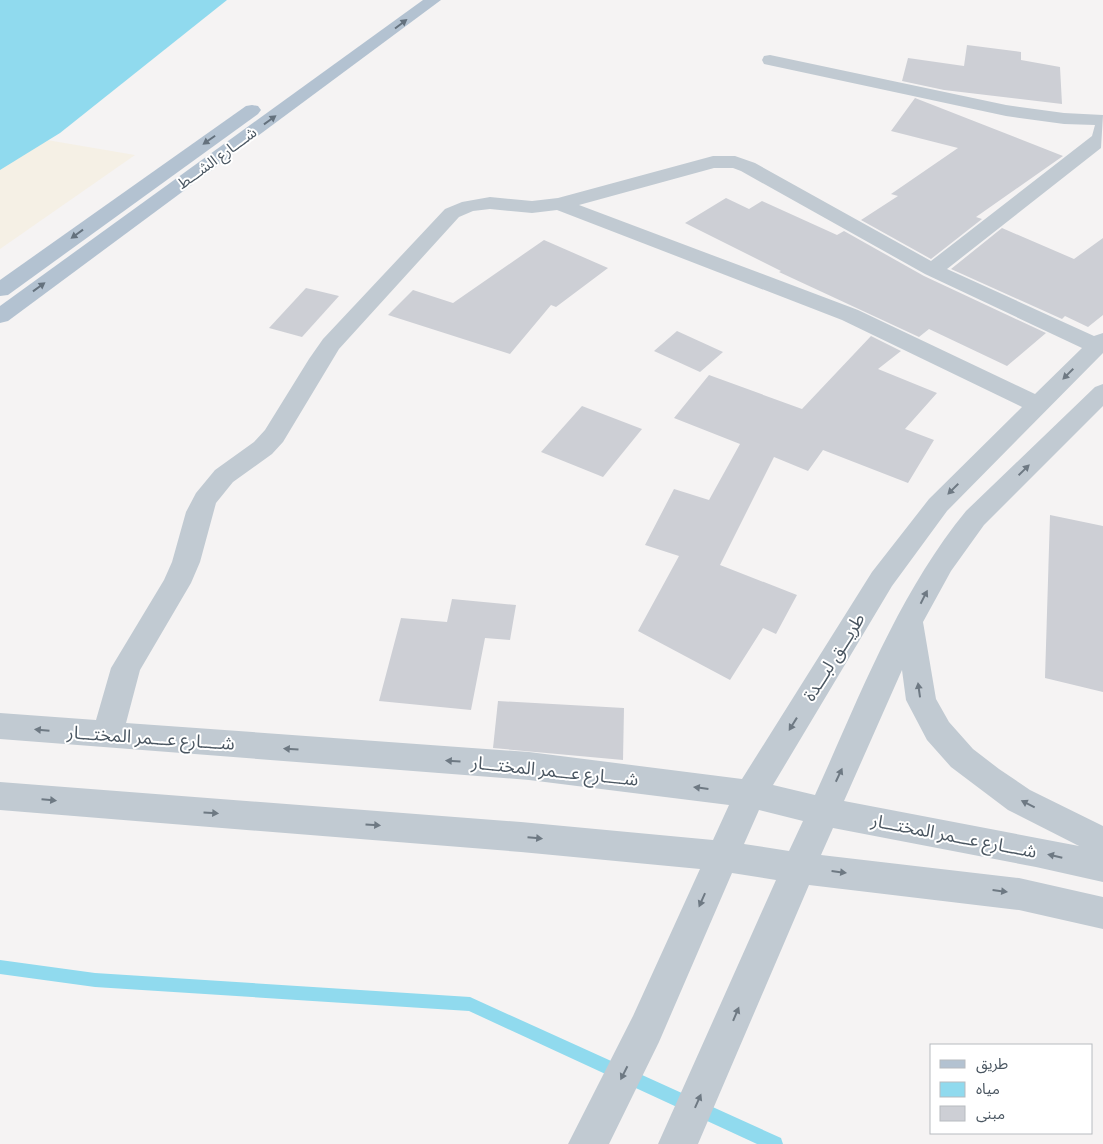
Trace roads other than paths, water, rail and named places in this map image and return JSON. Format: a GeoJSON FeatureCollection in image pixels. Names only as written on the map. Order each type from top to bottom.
{"type":"FeatureCollection","features":[{"type":"Feature","properties":{"kind":"main road"},"geometry":{"type":"LineString","coordinates":[[301,75],[406,0]]}},
{"type":"Feature","properties":{"kind":"main road","name":"شــــارع الشـــط"},"geometry":{"type":"LineString","coordinates":[[0,316],[433,0]]}},
{"type":"Feature","properties":{"kind":"main road","name":"شــــارع الشـــط"},"geometry":{"type":"LineString","coordinates":[[0,290],[268,98]]}},
{"type":"Feature","properties":{"kind":"street"},"geometry":{"type":"LineString","coordinates":[[770,60],[1031,116],[1068,120],[1103,120]]}},
{"type":"Feature","properties":{"kind":"street"},"geometry":{"type":"LineString","coordinates":[[932,270],[1095,144],[1101,137],[1103,126]]}},
{"type":"Feature","properties":{"kind":"street"},"geometry":{"type":"LineString","coordinates":[[107,735],[126,668],[178,583],[186,562],[199,512],[206,499],[224,476],[263,448],[274,436],[331,344],[452,213],[468,206],[490,202],[532,207],[559,204],[713,162],[734,162],[775,181],[932,270],[1099,343]]}},
{"type":"Feature","properties":{"kind":"street"},"geometry":{"type":"LineString","coordinates":[[559,204],[850,315],[1037,405]]}},
{"type":"Feature","properties":{"kind":"street","name":"طريـــق لبـــدة"},"geometry":{"type":"LineString","coordinates":[[588,1144],[646,1029],[750,794],[882,579],[938,505],[1099,343]]}},
{"type":"Feature","properties":{"kind":"street"},"geometry":{"type":"LineString","coordinates":[[678,1144],[717,1059],[822,811],[910,624],[942,562],[975,518],[1103,392]]}},
{"type":"Feature","properties":{"kind":"street"},"geometry":{"type":"LineString","coordinates":[[910,624],[921,700],[938,730],[962,758],[1019,800],[1103,842]]}},
{"type":"Feature","properties":{"kind":"street","name":"شــــارع عـــمر المختـــار"},"geometry":{"type":"LineString","coordinates":[[0,726],[529,766],[750,794],[822,811],[1036,852],[1103,867]]}},
{"type":"Feature","properties":{"kind":"street"},"geometry":{"type":"LineString","coordinates":[[0,796],[521,837],[721,856],[798,868],[1019,894],[1103,913]]}},
{"type":"Feature","properties":{"kind":"water"},"geometry":{"type":"Polygon","coordinates":[[[0,0],[227,0],[60,133],[0,170],[0,0]]]}},
{"type":"Feature","properties":{"kind":"waterway"},"geometry":{"type":"LineString","coordinates":[[0,967],[95,980],[470,1004],[775,1144]]}}]}
